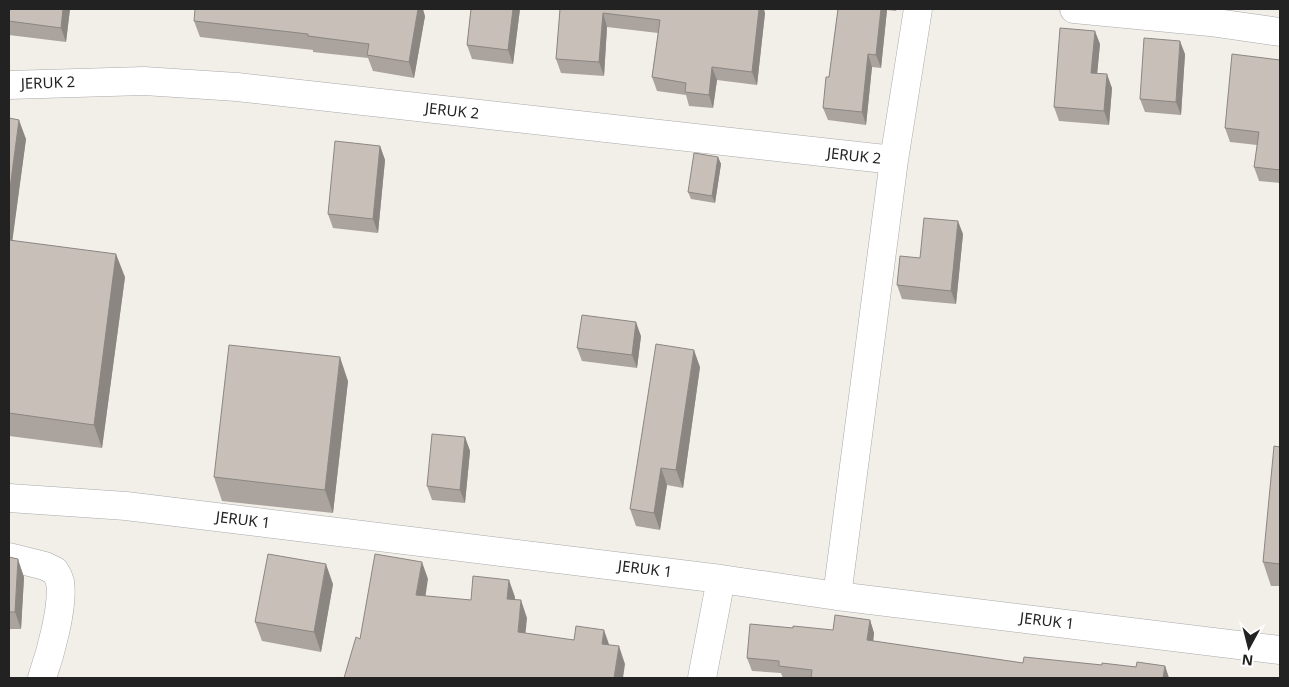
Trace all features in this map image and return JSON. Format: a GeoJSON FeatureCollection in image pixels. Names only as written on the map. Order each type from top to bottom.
{"type":"FeatureCollection","features":[{"type":"Feature","properties":{"kind":"street"},"geometry":{"type":"LineString","coordinates":[[837,596],[894,160],[918,9]]}},
{"type":"Feature","properties":{"kind":"street"},"geometry":{"type":"LineString","coordinates":[[1074,9],[1210,22],[1280,32]]}},
{"type":"Feature","properties":{"kind":"street","name":"JERUK 2"},"geometry":{"type":"LineString","coordinates":[[9,85],[144,81],[237,87],[894,160]]}},
{"type":"Feature","properties":{"kind":"street","name":"JERUK 1"},"geometry":{"type":"LineString","coordinates":[[9,498],[126,506],[1280,650]]}},
{"type":"Feature","properties":{"kind":"street"},"geometry":{"type":"LineString","coordinates":[[9,557],[50,568],[55,571],[60,582],[59,604],[49,658],[42,678]]}},
{"type":"Feature","properties":{"kind":"street"},"geometry":{"type":"LineString","coordinates":[[702,678],[721,579]]}},
{"type":"Feature","properties":{"kind":"building"},"geometry":{"type":"Polygon","coordinates":[[[9,9],[63,9],[61,28],[9,21],[9,9]]]}},
{"type":"Feature","properties":{"kind":"building"},"geometry":{"type":"Polygon","coordinates":[[[195,9],[418,9],[409,62],[367,55],[369,44],[308,36],[308,34],[194,21],[195,9]]]}},
{"type":"Feature","properties":{"kind":"building"},"geometry":{"type":"Polygon","coordinates":[[[471,9],[513,9],[508,50],[467,45],[471,9]]]}},
{"type":"Feature","properties":{"kind":"building"},"geometry":{"type":"Polygon","coordinates":[[[560,9],[759,9],[752,72],[712,67],[709,95],[685,92],[686,83],[652,77],[660,20],[603,13],[599,62],[556,59],[560,9]]]}},
{"type":"Feature","properties":{"kind":"building"},"geometry":{"type":"Polygon","coordinates":[[[838,9],[881,9],[876,55],[868,54],[862,112],[823,108],[826,77],[829,77],[838,9]]]}},
{"type":"Feature","properties":{"kind":"building"},"geometry":{"type":"Polygon","coordinates":[[[1060,28],[1095,31],[1091,73],[1107,74],[1104,111],[1054,107],[1060,28]]]}},
{"type":"Feature","properties":{"kind":"building"},"geometry":{"type":"Polygon","coordinates":[[[1144,38],[1180,41],[1176,102],[1140,99],[1144,38]]]}},
{"type":"Feature","properties":{"kind":"building"},"geometry":{"type":"Polygon","coordinates":[[[1232,54],[1280,60],[1280,170],[1254,167],[1259,132],[1225,128],[1232,54]]]}},
{"type":"Feature","properties":{"kind":"building"},"geometry":{"type":"Polygon","coordinates":[[[9,118],[19,120],[9,196],[9,118]]]}},
{"type":"Feature","properties":{"kind":"building"},"geometry":{"type":"Polygon","coordinates":[[[335,141],[380,146],[373,219],[328,214],[335,141]]]}},
{"type":"Feature","properties":{"kind":"building"},"geometry":{"type":"Polygon","coordinates":[[[694,153],[718,157],[712,196],[688,192],[694,153]]]}},
{"type":"Feature","properties":{"kind":"building"},"geometry":{"type":"Polygon","coordinates":[[[924,218],[958,221],[951,291],[897,285],[900,256],[920,258],[924,218]]]}},
{"type":"Feature","properties":{"kind":"building"},"geometry":{"type":"Polygon","coordinates":[[[9,240],[116,254],[94,425],[9,413],[9,240]]]}},
{"type":"Feature","properties":{"kind":"building"},"geometry":{"type":"Polygon","coordinates":[[[582,315],[636,322],[632,355],[577,348],[582,315]]]}},
{"type":"Feature","properties":{"kind":"building"},"geometry":{"type":"Polygon","coordinates":[[[656,344],[694,350],[676,470],[661,468],[654,513],[630,509],[656,344]]]}},
{"type":"Feature","properties":{"kind":"building"},"geometry":{"type":"Polygon","coordinates":[[[229,345],[340,357],[325,490],[214,477],[229,345]]]}},
{"type":"Feature","properties":{"kind":"building"},"geometry":{"type":"Polygon","coordinates":[[[432,434],[465,437],[460,490],[427,486],[432,434]]]}},
{"type":"Feature","properties":{"kind":"building"},"geometry":{"type":"Polygon","coordinates":[[[1274,446],[1280,447],[1280,564],[1263,562],[1274,446]]]}},
{"type":"Feature","properties":{"kind":"building"},"geometry":{"type":"Polygon","coordinates":[[[268,554],[326,564],[314,632],[255,622],[268,554]]]}},
{"type":"Feature","properties":{"kind":"building"},"geometry":{"type":"Polygon","coordinates":[[[375,554],[422,562],[416,595],[471,600],[473,576],[509,580],[507,599],[521,600],[518,632],[574,640],[576,626],[604,630],[602,644],[619,646],[614,678],[344,678],[356,637],[360,639],[375,554]]]}},
{"type":"Feature","properties":{"kind":"building"},"geometry":{"type":"Polygon","coordinates":[[[9,557],[18,559],[15,612],[9,612],[9,557]]]}},
{"type":"Feature","properties":{"kind":"building"},"geometry":{"type":"Polygon","coordinates":[[[835,615],[870,620],[867,640],[1023,663],[1024,657],[1136,667],[1137,662],[1165,666],[1163,678],[811,678],[812,670],[779,666],[779,661],[747,658],[750,624],[833,630],[835,615]]]}}]}
